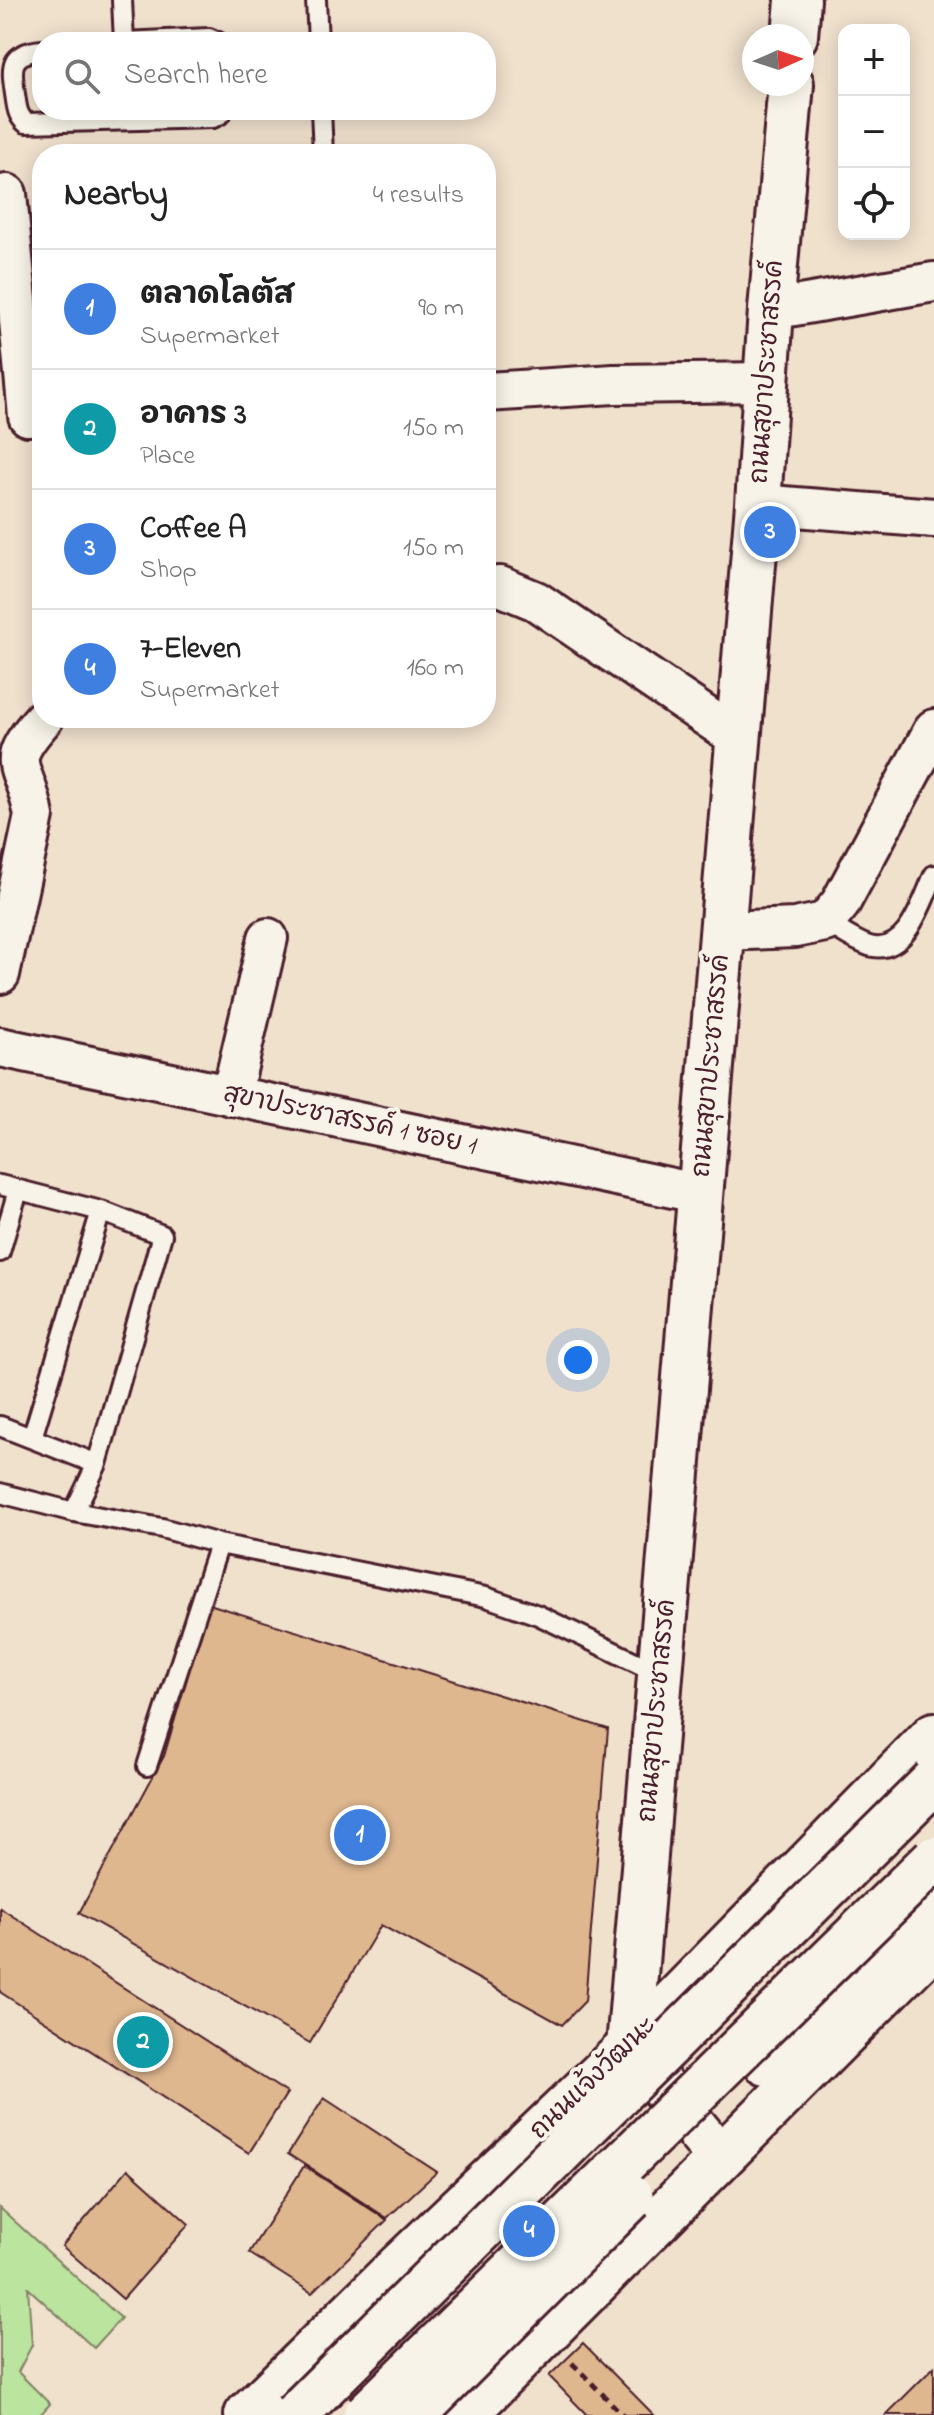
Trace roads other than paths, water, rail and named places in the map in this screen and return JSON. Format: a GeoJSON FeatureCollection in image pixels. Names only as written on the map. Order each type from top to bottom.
{"type":"FeatureCollection","features":[{"type":"Feature","properties":{"kind":"main road"},"geometry":{"type":"LineString","coordinates":[[796,24],[798,0]]}},
{"type":"Feature","properties":{"kind":"main road","name":"ถนนสุขาประชาสรรค์"},"geometry":{"type":"LineString","coordinates":[[629,2047],[790,96]]}},
{"type":"Feature","properties":{"kind":"main road","name":"ถนนแจ้งวัฒนะ"},"geometry":{"type":"LineString","coordinates":[[247,2415],[629,2047],[934,1735]]}},
{"type":"Feature","properties":{"kind":"main road","name":"ถนนแจ้งวัฒนะ"},"geometry":{"type":"LineString","coordinates":[[295,2415],[934,1781]]}},
{"type":"Feature","properties":{"kind":"main road"},"geometry":{"type":"LineString","coordinates":[[366,2415],[934,1859]]}},
{"type":"Feature","properties":{"kind":"main road"},"geometry":{"type":"LineString","coordinates":[[414,2415],[766,2063],[934,1904]]}},
{"type":"Feature","properties":{"kind":"main road"},"geometry":{"type":"LineString","coordinates":[[464,2415],[934,1944]]}},
{"type":"Feature","properties":{"kind":"main road"},"geometry":{"type":"LineString","coordinates":[[629,2047],[720,2158]]}},
{"type":"Feature","properties":{"kind":"street"},"geometry":{"type":"LineString","coordinates":[[7,194],[23,417]]}},
{"type":"Feature","properties":{"kind":"street"},"geometry":{"type":"LineString","coordinates":[[771,310],[934,282]]}},
{"type":"Feature","properties":{"kind":"street"},"geometry":{"type":"LineString","coordinates":[[496,391],[614,384],[765,382]]}},
{"type":"Feature","properties":{"kind":"street"},"geometry":{"type":"LineString","coordinates":[[758,504],[934,518]]}},
{"type":"Feature","properties":{"kind":"street"},"geometry":{"type":"LineString","coordinates":[[496,586],[536,601],[738,738]]}},
{"type":"Feature","properties":{"kind":"street"},"geometry":{"type":"LineString","coordinates":[[0,974],[34,816],[31,795],[14,765],[15,749],[33,728]]}},
{"type":"Feature","properties":{"kind":"street"},"geometry":{"type":"LineString","coordinates":[[723,931],[795,928],[825,922],[840,904],[934,729]]}},
{"type":"Feature","properties":{"kind":"street"},"geometry":{"type":"LineString","coordinates":[[231,1096],[268,938]]}},
{"type":"Feature","properties":{"kind":"street","name":"สุขาประชาสรรค์ 1 ซอย 1"},"geometry":{"type":"LineString","coordinates":[[0,1047],[701,1194]]}},
{"type":"Feature","properties":{"kind":"lane"},"geometry":{"type":"LineString","coordinates":[[122,0],[124,32]]}},
{"type":"Feature","properties":{"kind":"lane"},"geometry":{"type":"LineString","coordinates":[[316,0],[318,32]]}},
{"type":"Feature","properties":{"kind":"lane"},"geometry":{"type":"LineString","coordinates":[[32,51],[26,51],[16,59],[12,69],[19,116],[26,123],[138,120]]}},
{"type":"Feature","properties":{"kind":"lane"},"geometry":{"type":"LineString","coordinates":[[321,120],[323,144]]}},
{"type":"Feature","properties":{"kind":"lane"},"geometry":{"type":"LineString","coordinates":[[825,922],[870,947],[892,945],[908,932],[934,875]]}},
{"type":"Feature","properties":{"kind":"lane"},"geometry":{"type":"LineString","coordinates":[[0,1252],[9,1188],[101,1211],[162,1235],[97,1464],[74,1512]]}},
{"type":"Feature","properties":{"kind":"lane"},"geometry":{"type":"LineString","coordinates":[[32,1438],[101,1211]]}},
{"type":"Feature","properties":{"kind":"lane"},"geometry":{"type":"LineString","coordinates":[[0,1426],[97,1464]]}},
{"type":"Feature","properties":{"kind":"lane"},"geometry":{"type":"LineString","coordinates":[[0,1493],[74,1512],[162,1528],[219,1544],[486,1597],[538,1615],[661,1674]]}},
{"type":"Feature","properties":{"kind":"lane"},"geometry":{"type":"LineString","coordinates":[[147,1766],[219,1544]]}},
{"type":"Feature","properties":{"kind":"place","name":"Coffee A"},"geometry":{"type":"Point","coordinates":[770,532]}},
{"type":"Feature","properties":{"kind":"place","name":"ตลาดโลตัส"},"geometry":{"type":"Point","coordinates":[360,1835]}},
{"type":"Feature","properties":{"kind":"place","name":"อาคาร 3"},"geometry":{"type":"Point","coordinates":[143,2042]}},
{"type":"Feature","properties":{"kind":"place","name":"7-Eleven"},"geometry":{"type":"Point","coordinates":[529,2231]}}]}
